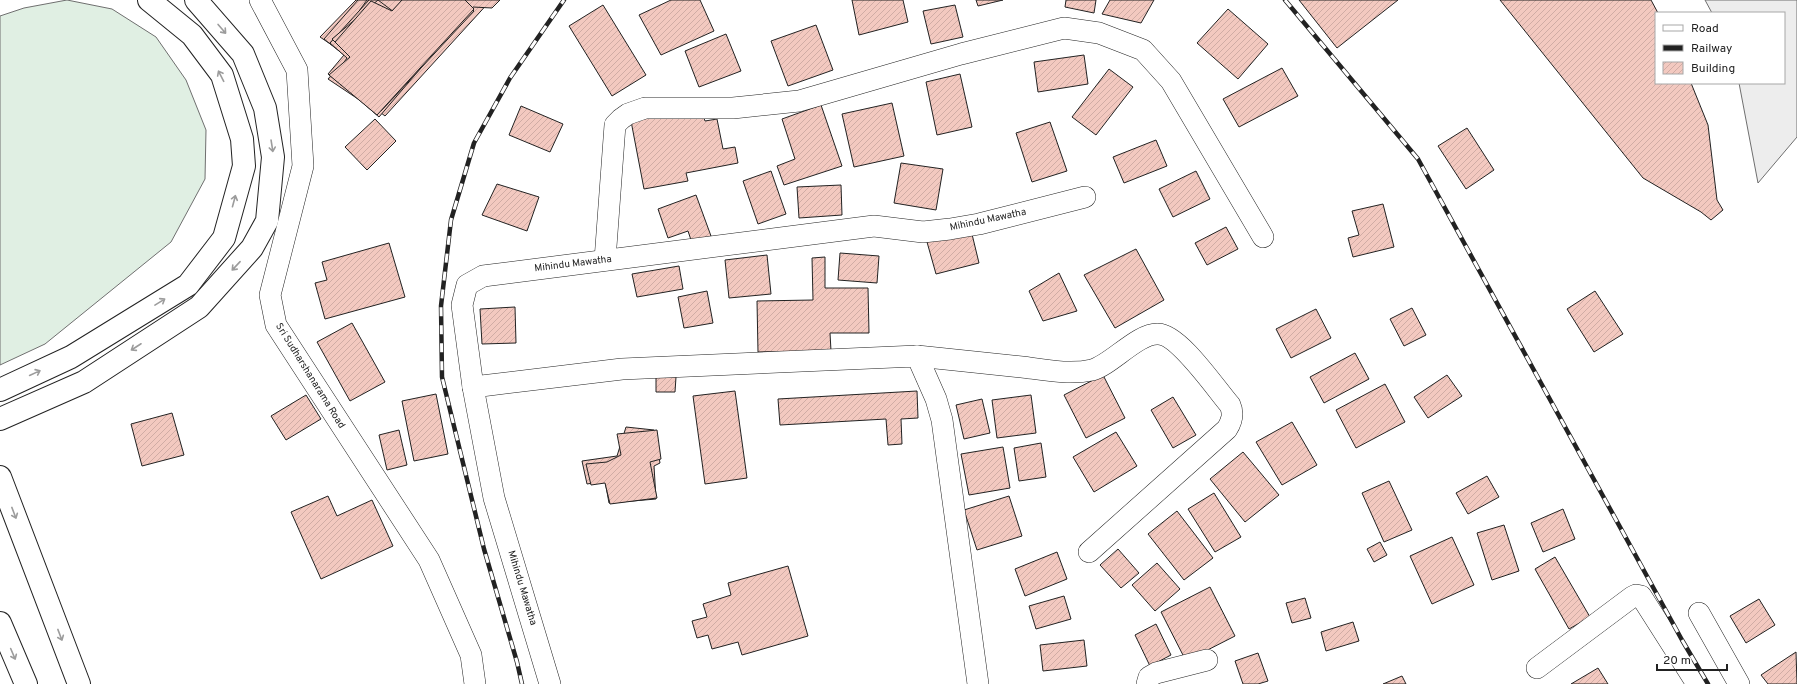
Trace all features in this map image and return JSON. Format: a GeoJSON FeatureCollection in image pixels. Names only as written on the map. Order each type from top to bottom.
{"type":"FeatureCollection","features":[{"type":"Feature","properties":{"kind":"highway"},"geometry":{"type":"LineString","coordinates":[[0,390],[71,357],[188,285],[224,238],[244,166],[242,140],[222,75],[192,35],[149,0]]}},
{"type":"Feature","properties":{"kind":"highway"},"geometry":{"type":"LineString","coordinates":[[4,417],[84,382],[199,306],[252,248],[267,222],[273,157],[265,108],[243,54],[196,0]]}},
{"type":"Feature","properties":{"kind":"highway"},"geometry":{"type":"LineString","coordinates":[[0,477],[79,684]]}},
{"type":"Feature","properties":{"kind":"highway"},"geometry":{"type":"LineString","coordinates":[[0,623],[26,684]]}},
{"type":"Feature","properties":{"kind":"street","name":"Sri Sudharshanarama Road"},"geometry":{"type":"LineString","coordinates":[[260,0],[297,70],[303,166],[270,295],[276,325],[429,560],[471,655],[475,684]]}},
{"type":"Feature","properties":{"kind":"street"},"geometry":{"type":"LineString","coordinates":[[605,260],[615,126],[621,118],[628,114],[645,108],[733,108],[798,101],[961,54],[1064,28],[1099,33],[1143,50],[1171,81],[1263,237]]}},
{"type":"Feature","properties":{"kind":"street","name":"Mihindu Mawatha"},"geometry":{"type":"LineString","coordinates":[[550,684],[494,498],[472,387],[462,305],[467,285],[483,276],[874,226],[923,232],[950,229],[980,224],[1085,197]]}},
{"type":"Feature","properties":{"kind":"street"},"geometry":{"type":"LineString","coordinates":[[472,387],[622,369],[917,356],[1043,370],[1081,372],[1094,370],[1152,335],[1164,335],[1181,346],[1230,406],[1233,414],[1231,423],[1221,434],[1089,552]]}},
{"type":"Feature","properties":{"kind":"street"},"geometry":{"type":"LineString","coordinates":[[917,356],[936,399],[942,420],[978,684]]}},
{"type":"Feature","properties":{"kind":"street"},"geometry":{"type":"LineString","coordinates":[[1537,668],[1632,597],[1639,595],[1655,616],[1697,684]]}},
{"type":"Feature","properties":{"kind":"street"},"geometry":{"type":"LineString","coordinates":[[1699,613],[1739,684]]}},
{"type":"Feature","properties":{"kind":"street"},"geometry":{"type":"LineString","coordinates":[[1147,684],[1149,677],[1156,673],[1207,660]]}},
{"type":"Feature","properties":{"kind":"green space"},"geometry":{"type":"Polygon","coordinates":[[[67,0],[112,9],[156,37],[186,80],[206,130],[205,179],[171,242],[45,344],[0,365],[0,16],[24,8],[67,0]]]}},
{"type":"Feature","properties":{"kind":"shaded area"},"geometry":{"type":"Polygon","coordinates":[[[1705,0],[1797,0],[1797,137],[1758,183],[1739,84],[1785,84],[1785,12],[1711,12],[1705,0]]]}},
{"type":"Feature","properties":{"kind":"building"},"geometry":{"type":"Polygon","coordinates":[[[356,0],[376,0],[391,16],[404,0],[461,0],[473,11],[379,113],[328,79],[348,56],[320,37],[356,0]]]}},
{"type":"Feature","properties":{"kind":"building"},"geometry":{"type":"Polygon","coordinates":[[[358,0],[376,0],[390,12],[401,0],[462,0],[472,9],[379,115],[328,74],[344,55],[324,39],[358,0]]]}},
{"type":"Feature","properties":{"kind":"building"},"geometry":{"type":"Polygon","coordinates":[[[367,0],[380,0],[400,10],[408,0],[491,0],[385,116],[336,78],[352,59],[337,42],[367,0]]]}},
{"type":"Feature","properties":{"kind":"building"},"geometry":{"type":"Polygon","coordinates":[[[369,0],[500,0],[492,8],[473,7],[379,117],[333,77],[347,58],[330,43],[369,0]]]}},
{"type":"Feature","properties":{"kind":"building"},"geometry":{"type":"Polygon","coordinates":[[[378,0],[394,12],[403,0],[463,0],[474,11],[381,111],[333,75],[350,57],[332,39],[378,0]]]}},
{"type":"Feature","properties":{"kind":"building"},"geometry":{"type":"Polygon","coordinates":[[[402,0],[465,0],[474,9],[377,115],[329,75],[350,57],[335,42],[371,1],[392,11],[402,0]]]}},
{"type":"Feature","properties":{"kind":"building"},"geometry":{"type":"Polygon","coordinates":[[[671,0],[700,0],[714,31],[661,55],[639,15],[671,0]]]}},
{"type":"Feature","properties":{"kind":"building"},"geometry":{"type":"Polygon","coordinates":[[[852,0],[903,0],[908,22],[859,35],[852,0]]]}},
{"type":"Feature","properties":{"kind":"building"},"geometry":{"type":"Polygon","coordinates":[[[976,0],[1003,0],[978,6],[976,0]]]}},
{"type":"Feature","properties":{"kind":"building"},"geometry":{"type":"Polygon","coordinates":[[[1066,0],[1096,0],[1094,13],[1065,7],[1066,0]]]}},
{"type":"Feature","properties":{"kind":"building"},"geometry":{"type":"Polygon","coordinates":[[[1110,0],[1154,0],[1141,23],[1102,14],[1110,0]]]}},
{"type":"Feature","properties":{"kind":"building"},"geometry":{"type":"Polygon","coordinates":[[[1299,0],[1398,0],[1337,48],[1299,0]]]}},
{"type":"Feature","properties":{"kind":"building"},"geometry":{"type":"Polygon","coordinates":[[[1500,0],[1651,0],[1657,12],[1655,12],[1655,84],[1691,84],[1708,125],[1717,200],[1723,210],[1711,220],[1701,212],[1643,178],[1500,0]]]}},
{"type":"Feature","properties":{"kind":"building"},"geometry":{"type":"Polygon","coordinates":[[[603,5],[646,75],[612,96],[569,26],[603,5]]]}},
{"type":"Feature","properties":{"kind":"building"},"geometry":{"type":"Polygon","coordinates":[[[955,5],[963,37],[931,44],[923,11],[955,5]]]}},
{"type":"Feature","properties":{"kind":"building"},"geometry":{"type":"Polygon","coordinates":[[[1228,9],[1268,44],[1238,79],[1197,43],[1228,9]]]}},
{"type":"Feature","properties":{"kind":"building"},"geometry":{"type":"Polygon","coordinates":[[[816,25],[833,70],[788,86],[771,41],[816,25]]]}},
{"type":"Feature","properties":{"kind":"building"},"geometry":{"type":"Polygon","coordinates":[[[726,34],[741,71],[699,87],[685,51],[726,34]]]}},
{"type":"Feature","properties":{"kind":"building"},"geometry":{"type":"Polygon","coordinates":[[[1084,55],[1088,84],[1038,92],[1034,62],[1084,55]]]}},
{"type":"Feature","properties":{"kind":"building"},"geometry":{"type":"Polygon","coordinates":[[[1282,68],[1298,96],[1239,127],[1223,99],[1282,68]]]}},
{"type":"Feature","properties":{"kind":"building"},"geometry":{"type":"Polygon","coordinates":[[[1109,69],[1133,87],[1096,135],[1072,117],[1109,69]]]}},
{"type":"Feature","properties":{"kind":"building"},"geometry":{"type":"Polygon","coordinates":[[[960,74],[972,127],[937,135],[926,82],[960,74]]]}},
{"type":"Feature","properties":{"kind":"building"},"geometry":{"type":"Polygon","coordinates":[[[892,103],[904,156],[854,167],[842,114],[892,103]]]}},
{"type":"Feature","properties":{"kind":"building"},"geometry":{"type":"Polygon","coordinates":[[[821,105],[842,166],[784,185],[777,166],[795,159],[782,119],[821,105]]]}},
{"type":"Feature","properties":{"kind":"building"},"geometry":{"type":"Polygon","coordinates":[[[521,106],[563,124],[550,152],[509,135],[521,106]]]}},
{"type":"Feature","properties":{"kind":"building"},"geometry":{"type":"Polygon","coordinates":[[[701,110],[705,121],[717,119],[723,149],[735,147],[738,163],[686,173],[688,181],[644,189],[631,121],[701,110]]]}},
{"type":"Feature","properties":{"kind":"building"},"geometry":{"type":"Polygon","coordinates":[[[375,119],[396,141],[367,170],[345,147],[375,119]]]}},
{"type":"Feature","properties":{"kind":"building"},"geometry":{"type":"Polygon","coordinates":[[[1050,122],[1067,171],[1032,182],[1016,133],[1050,122]]]}},
{"type":"Feature","properties":{"kind":"building"},"geometry":{"type":"Polygon","coordinates":[[[1467,128],[1494,170],[1466,189],[1438,146],[1467,128]]]}},
{"type":"Feature","properties":{"kind":"building"},"geometry":{"type":"Polygon","coordinates":[[[1156,140],[1167,166],[1124,183],[1113,157],[1156,140]]]}},
{"type":"Feature","properties":{"kind":"building"},"geometry":{"type":"Polygon","coordinates":[[[901,163],[943,169],[936,210],[894,203],[901,163]]]}},
{"type":"Feature","properties":{"kind":"building"},"geometry":{"type":"Polygon","coordinates":[[[771,171],[786,214],[758,224],[743,181],[771,171]]]}},
{"type":"Feature","properties":{"kind":"building"},"geometry":{"type":"Polygon","coordinates":[[[1196,171],[1210,199],[1173,217],[1159,189],[1196,171]]]}},
{"type":"Feature","properties":{"kind":"building"},"geometry":{"type":"Polygon","coordinates":[[[497,184],[539,197],[527,231],[482,215],[497,184]]]}},
{"type":"Feature","properties":{"kind":"building"},"geometry":{"type":"Polygon","coordinates":[[[841,185],[842,215],[799,218],[797,187],[841,185]]]}},
{"type":"Feature","properties":{"kind":"building"},"geometry":{"type":"Polygon","coordinates":[[[696,195],[711,236],[692,243],[688,231],[668,238],[658,209],[696,195]]]}},
{"type":"Feature","properties":{"kind":"building"},"geometry":{"type":"Polygon","coordinates":[[[1383,204],[1394,247],[1353,257],[1348,238],[1359,235],[1352,211],[1383,204]]]}},
{"type":"Feature","properties":{"kind":"building"},"geometry":{"type":"Polygon","coordinates":[[[1226,227],[1238,249],[1207,265],[1195,243],[1226,227]]]}},
{"type":"Feature","properties":{"kind":"building"},"geometry":{"type":"Polygon","coordinates":[[[971,230],[979,263],[936,274],[927,242],[971,230]]]}},
{"type":"Feature","properties":{"kind":"building"},"geometry":{"type":"Polygon","coordinates":[[[389,243],[405,297],[325,319],[315,283],[327,280],[322,262],[389,243]]]}},
{"type":"Feature","properties":{"kind":"building"},"geometry":{"type":"Polygon","coordinates":[[[1136,249],[1164,300],[1115,328],[1084,275],[1136,249]]]}},
{"type":"Feature","properties":{"kind":"building"},"geometry":{"type":"Polygon","coordinates":[[[840,253],[879,256],[877,283],[838,280],[840,253]]]}},
{"type":"Feature","properties":{"kind":"building"},"geometry":{"type":"Polygon","coordinates":[[[767,255],[771,294],[729,298],[725,260],[767,255]]]}},
{"type":"Feature","properties":{"kind":"building"},"geometry":{"type":"Polygon","coordinates":[[[825,257],[825,288],[868,288],[869,333],[830,333],[831,351],[758,352],[757,301],[813,300],[812,258],[825,257]]]}},
{"type":"Feature","properties":{"kind":"building"},"geometry":{"type":"Polygon","coordinates":[[[679,266],[683,289],[637,297],[632,274],[679,266]]]}},
{"type":"Feature","properties":{"kind":"building"},"geometry":{"type":"Polygon","coordinates":[[[1059,273],[1077,311],[1043,321],[1029,291],[1059,273]]]}},
{"type":"Feature","properties":{"kind":"building"},"geometry":{"type":"Polygon","coordinates":[[[707,291],[713,323],[684,328],[678,297],[707,291]]]}},
{"type":"Feature","properties":{"kind":"building"},"geometry":{"type":"Polygon","coordinates":[[[1595,291],[1623,334],[1594,352],[1567,309],[1595,291]]]}},
{"type":"Feature","properties":{"kind":"building"},"geometry":{"type":"Polygon","coordinates":[[[515,307],[516,343],[482,344],[480,309],[515,307]]]}},
{"type":"Feature","properties":{"kind":"building"},"geometry":{"type":"Polygon","coordinates":[[[1412,308],[1426,335],[1404,346],[1390,319],[1412,308]]]}},
{"type":"Feature","properties":{"kind":"building"},"geometry":{"type":"Polygon","coordinates":[[[1316,309],[1331,338],[1291,358],[1276,329],[1316,309]]]}},
{"type":"Feature","properties":{"kind":"building"},"geometry":{"type":"Polygon","coordinates":[[[352,323],[385,382],[350,401],[317,342],[352,323]]]}},
{"type":"Feature","properties":{"kind":"building"},"geometry":{"type":"Polygon","coordinates":[[[1355,353],[1369,379],[1324,403],[1310,377],[1355,353]]]}},
{"type":"Feature","properties":{"kind":"building"},"geometry":{"type":"Polygon","coordinates":[[[1103,375],[1125,418],[1086,438],[1064,395],[1103,375]]]}},
{"type":"Feature","properties":{"kind":"building"},"geometry":{"type":"Polygon","coordinates":[[[1447,375],[1462,396],[1428,418],[1414,397],[1447,375]]]}},
{"type":"Feature","properties":{"kind":"building"},"geometry":{"type":"Polygon","coordinates":[[[656,376],[676,377],[675,392],[656,392],[656,376]]]}},
{"type":"Feature","properties":{"kind":"building"},"geometry":{"type":"Polygon","coordinates":[[[1385,384],[1405,422],[1356,448],[1336,410],[1385,384]]]}},
{"type":"Feature","properties":{"kind":"building"},"geometry":{"type":"Polygon","coordinates":[[[735,391],[747,478],[705,484],[693,396],[735,391]]]}},
{"type":"Feature","properties":{"kind":"building"},"geometry":{"type":"Polygon","coordinates":[[[917,391],[918,418],[901,419],[902,444],[888,445],[886,419],[780,425],[778,399],[917,391]]]}},
{"type":"Feature","properties":{"kind":"building"},"geometry":{"type":"Polygon","coordinates":[[[436,394],[448,454],[414,461],[402,401],[436,394]]]}},
{"type":"Feature","properties":{"kind":"building"},"geometry":{"type":"Polygon","coordinates":[[[306,395],[321,419],[286,440],[271,416],[306,395]]]}},
{"type":"Feature","properties":{"kind":"building"},"geometry":{"type":"Polygon","coordinates":[[[1031,395],[1036,433],[997,438],[992,400],[1031,395]]]}},
{"type":"Feature","properties":{"kind":"building"},"geometry":{"type":"Polygon","coordinates":[[[1173,397],[1196,435],[1173,448],[1151,410],[1173,397]]]}},
{"type":"Feature","properties":{"kind":"building"},"geometry":{"type":"Polygon","coordinates":[[[982,399],[990,433],[964,439],[956,405],[982,399]]]}},
{"type":"Feature","properties":{"kind":"building"},"geometry":{"type":"Polygon","coordinates":[[[172,413],[184,455],[142,466],[131,424],[172,413]]]}},
{"type":"Feature","properties":{"kind":"building"},"geometry":{"type":"Polygon","coordinates":[[[1292,422],[1317,465],[1282,485],[1256,442],[1292,422]]]}},
{"type":"Feature","properties":{"kind":"building"},"geometry":{"type":"Polygon","coordinates":[[[626,427],[654,430],[660,463],[654,466],[656,499],[609,503],[605,481],[587,484],[582,461],[617,456],[626,427]]]}},
{"type":"Feature","properties":{"kind":"building"},"geometry":{"type":"Polygon","coordinates":[[[399,430],[407,465],[387,470],[379,435],[399,430]]]}},
{"type":"Feature","properties":{"kind":"building"},"geometry":{"type":"Polygon","coordinates":[[[657,430],[661,459],[650,462],[657,498],[610,504],[605,483],[591,485],[586,464],[607,462],[621,455],[617,434],[657,430]]]}},
{"type":"Feature","properties":{"kind":"building"},"geometry":{"type":"Polygon","coordinates":[[[1116,432],[1137,466],[1094,492],[1073,457],[1116,432]]]}},
{"type":"Feature","properties":{"kind":"building"},"geometry":{"type":"Polygon","coordinates":[[[1041,443],[1046,477],[1019,481],[1014,448],[1041,443]]]}},
{"type":"Feature","properties":{"kind":"building"},"geometry":{"type":"Polygon","coordinates":[[[1003,447],[1010,488],[969,495],[961,454],[1003,447]]]}},
{"type":"Feature","properties":{"kind":"building"},"geometry":{"type":"Polygon","coordinates":[[[1243,452],[1279,495],[1245,522],[1210,479],[1243,452]]]}},
{"type":"Feature","properties":{"kind":"building"},"geometry":{"type":"Polygon","coordinates":[[[1487,476],[1499,497],[1468,514],[1456,493],[1487,476]]]}},
{"type":"Feature","properties":{"kind":"building"},"geometry":{"type":"Polygon","coordinates":[[[1389,481],[1412,530],[1384,542],[1362,493],[1389,481]]]}},
{"type":"Feature","properties":{"kind":"building"},"geometry":{"type":"Polygon","coordinates":[[[1214,493],[1241,537],[1215,552],[1188,509],[1214,493]]]}},
{"type":"Feature","properties":{"kind":"building"},"geometry":{"type":"Polygon","coordinates":[[[328,496],[337,516],[372,500],[393,546],[321,579],[291,512],[328,496]]]}},
{"type":"Feature","properties":{"kind":"building"},"geometry":{"type":"Polygon","coordinates":[[[1009,496],[1022,536],[977,550],[964,510],[1009,496]]]}},
{"type":"Feature","properties":{"kind":"building"},"geometry":{"type":"Polygon","coordinates":[[[1563,509],[1575,539],[1543,552],[1531,523],[1563,509]]]}},
{"type":"Feature","properties":{"kind":"building"},"geometry":{"type":"Polygon","coordinates":[[[1177,511],[1213,558],[1184,580],[1148,534],[1177,511]]]}},
{"type":"Feature","properties":{"kind":"building"},"geometry":{"type":"Polygon","coordinates":[[[1504,525],[1519,571],[1492,580],[1477,533],[1504,525]]]}},
{"type":"Feature","properties":{"kind":"building"},"geometry":{"type":"Polygon","coordinates":[[[1452,537],[1474,585],[1432,604],[1410,556],[1452,537]]]}},
{"type":"Feature","properties":{"kind":"building"},"geometry":{"type":"Polygon","coordinates":[[[1380,542],[1387,555],[1374,562],[1367,549],[1380,542]]]}},
{"type":"Feature","properties":{"kind":"building"},"geometry":{"type":"Polygon","coordinates":[[[1118,549],[1139,573],[1121,588],[1100,565],[1118,549]]]}},
{"type":"Feature","properties":{"kind":"building"},"geometry":{"type":"Polygon","coordinates":[[[1057,552],[1067,579],[1025,596],[1015,569],[1057,552]]]}},
{"type":"Feature","properties":{"kind":"building"},"geometry":{"type":"Polygon","coordinates":[[[1555,557],[1590,617],[1569,629],[1535,569],[1555,557]]]}},
{"type":"Feature","properties":{"kind":"building"},"geometry":{"type":"Polygon","coordinates":[[[1157,563],[1180,589],[1155,611],[1132,585],[1157,563]]]}},
{"type":"Feature","properties":{"kind":"building"},"geometry":{"type":"Polygon","coordinates":[[[788,566],[808,636],[742,655],[738,642],[712,649],[708,635],[697,638],[692,621],[707,617],[703,604],[731,595],[728,583],[788,566]]]}},
{"type":"Feature","properties":{"kind":"building"},"geometry":{"type":"Polygon","coordinates":[[[1210,587],[1235,636],[1186,661],[1161,612],[1210,587]]]}},
{"type":"Feature","properties":{"kind":"building"},"geometry":{"type":"Polygon","coordinates":[[[1064,596],[1071,619],[1036,629],[1029,606],[1064,596]]]}},
{"type":"Feature","properties":{"kind":"building"},"geometry":{"type":"Polygon","coordinates":[[[1305,598],[1311,618],[1292,623],[1286,603],[1305,598]]]}},
{"type":"Feature","properties":{"kind":"building"},"geometry":{"type":"Polygon","coordinates":[[[1759,599],[1775,625],[1746,643],[1730,616],[1759,599]]]}},
{"type":"Feature","properties":{"kind":"building"},"geometry":{"type":"Polygon","coordinates":[[[1353,622],[1359,641],[1326,651],[1321,632],[1353,622]]]}},
{"type":"Feature","properties":{"kind":"building"},"geometry":{"type":"Polygon","coordinates":[[[1156,624],[1171,655],[1150,666],[1135,635],[1156,624]]]}},
{"type":"Feature","properties":{"kind":"building"},"geometry":{"type":"Polygon","coordinates":[[[1084,640],[1087,666],[1043,671],[1040,645],[1084,640]]]}},
{"type":"Feature","properties":{"kind":"building"},"geometry":{"type":"Polygon","coordinates":[[[1796,652],[1797,684],[1768,684],[1761,675],[1796,652]]]}},
{"type":"Feature","properties":{"kind":"building"},"geometry":{"type":"Polygon","coordinates":[[[1258,653],[1268,681],[1258,684],[1243,684],[1235,661],[1258,653]]]}},
{"type":"Feature","properties":{"kind":"building"},"geometry":{"type":"Polygon","coordinates":[[[1598,668],[1608,684],[1571,684],[1598,668]]]}},
{"type":"Feature","properties":{"kind":"building"},"geometry":{"type":"Polygon","coordinates":[[[1402,676],[1406,684],[1383,684],[1402,676]]]}},
{"type":"Feature","properties":{"kind":"railway"},"geometry":{"type":"LineString","coordinates":[[522,684],[484,549],[442,377],[441,306],[451,220],[474,143],[510,78],[564,0]]}},
{"type":"Feature","properties":{"kind":"railway"},"geometry":{"type":"LineString","coordinates":[[1285,0],[1418,159],[1682,640],[1708,684]]}}]}
